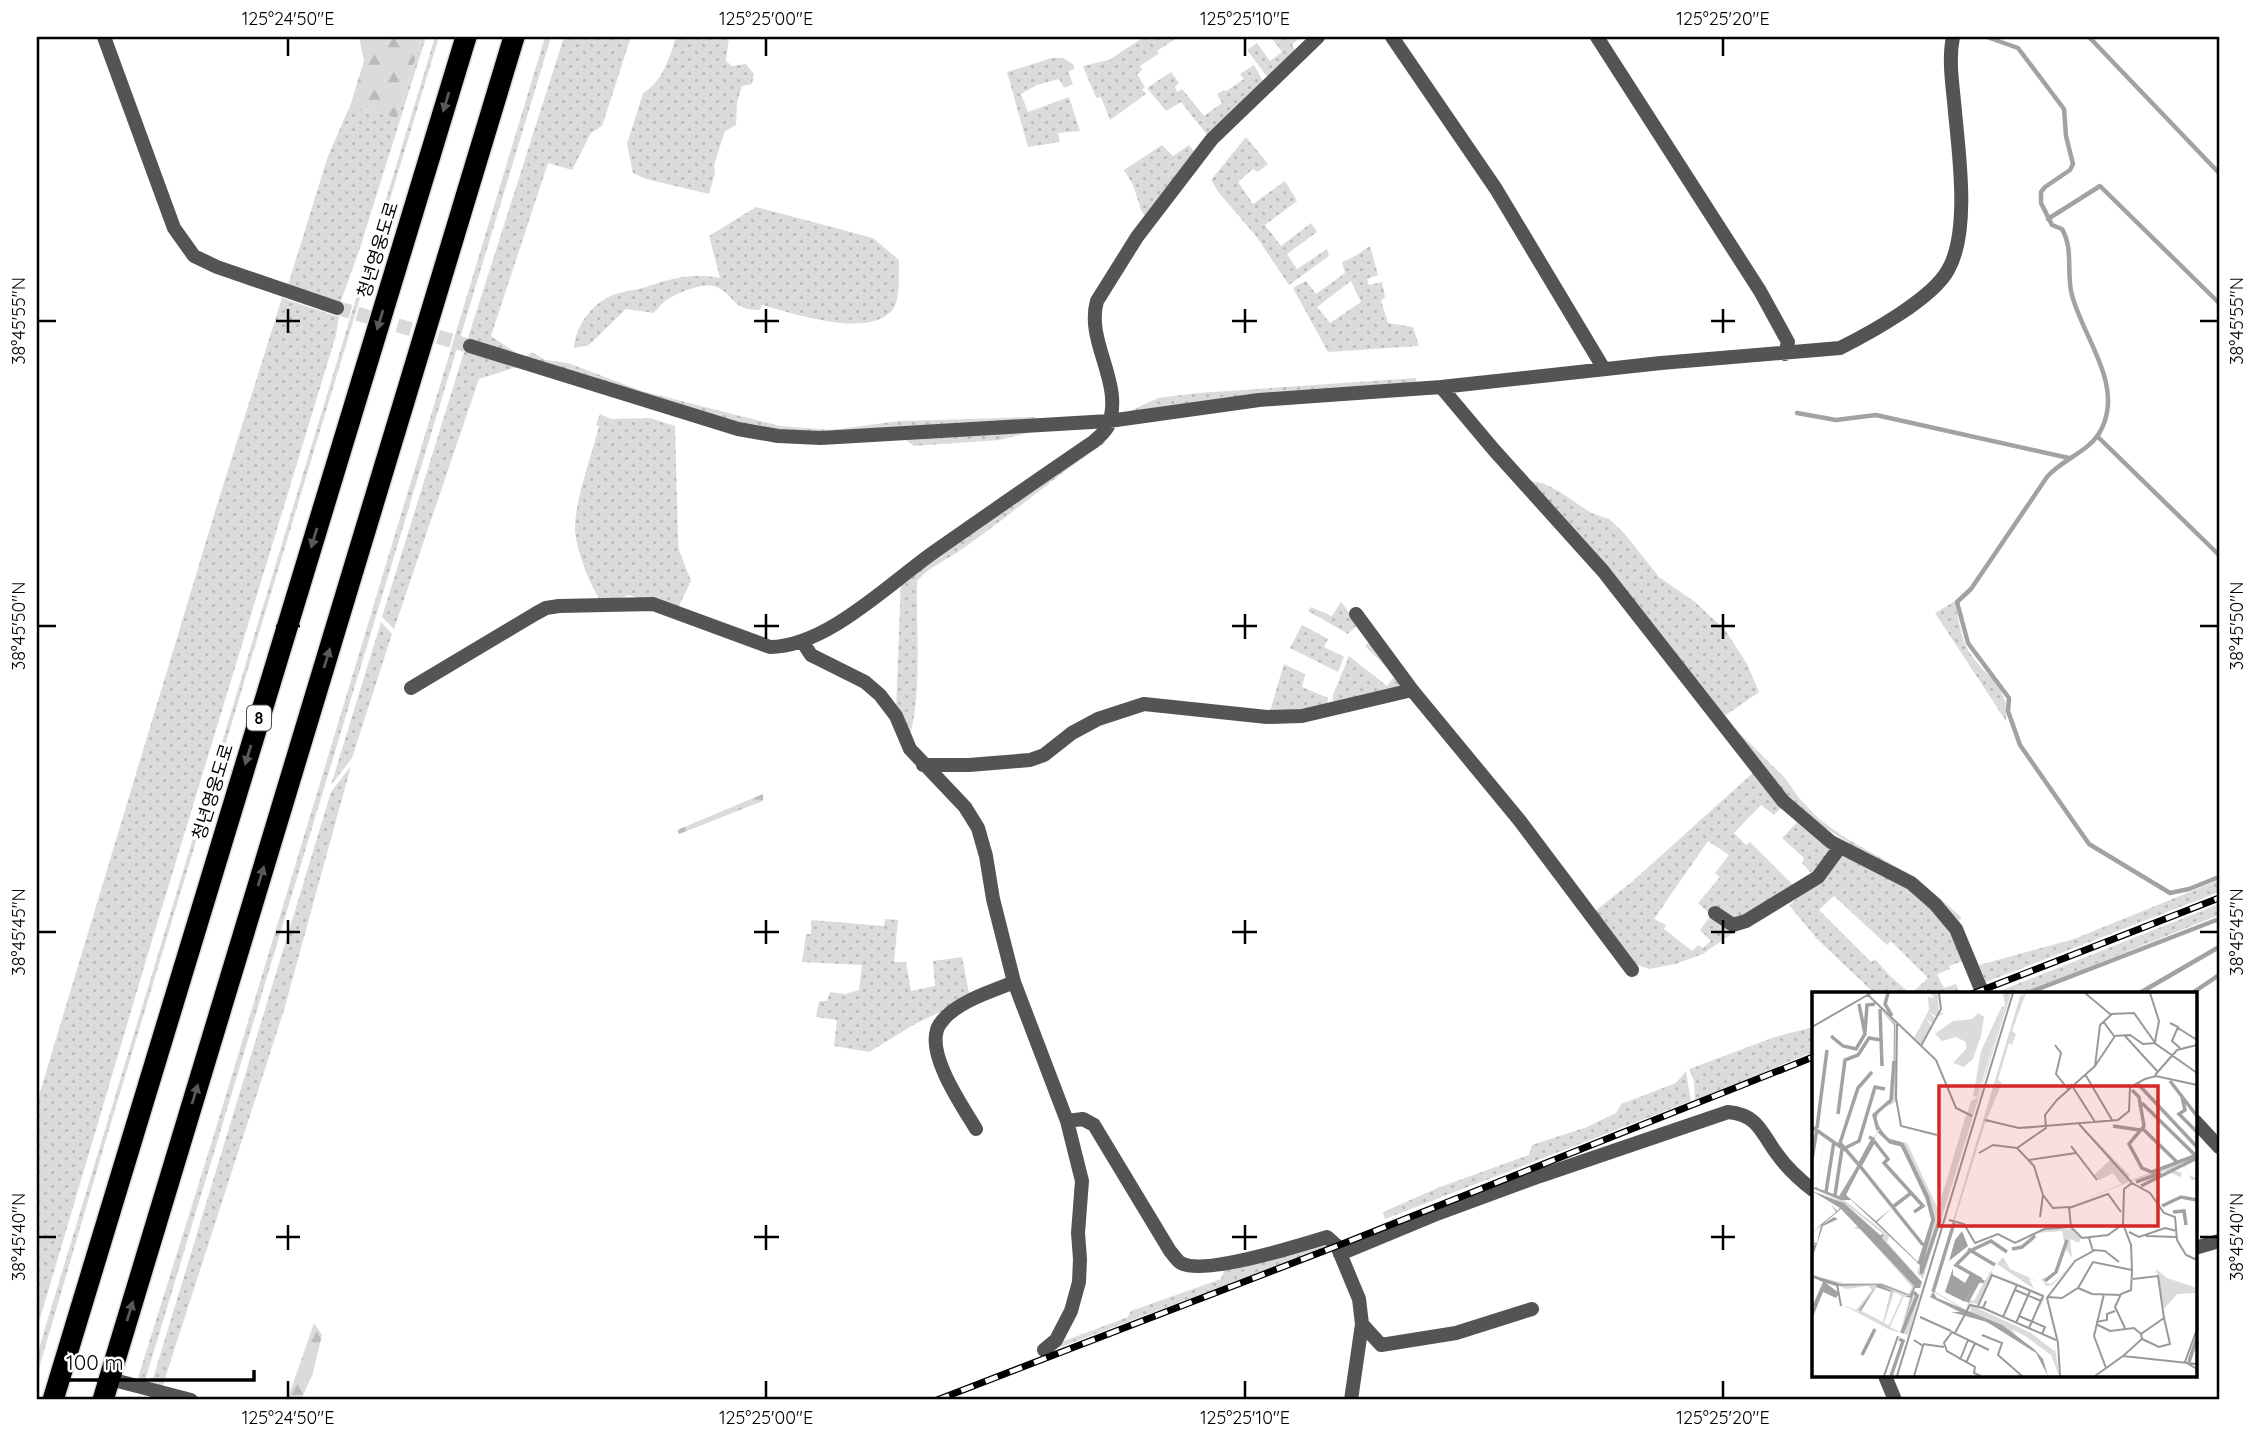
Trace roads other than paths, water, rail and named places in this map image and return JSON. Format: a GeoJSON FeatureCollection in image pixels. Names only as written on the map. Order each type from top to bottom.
{"type":"FeatureCollection","features":[{"type":"Feature","properties":{"kind":"highway","name":"청년영웅도로"},"geometry":{"type":"LineString","coordinates":[[53,1400],[466,37]]}},
{"type":"Feature","properties":{"kind":"highway"},"geometry":{"type":"LineString","coordinates":[[103,1400],[514,37]]}},
{"type":"Feature","properties":{"kind":"street"},"geometry":{"type":"LineString","coordinates":[[104,37],[174,228],[194,256],[217,267],[337,308]]}},
{"type":"Feature","properties":{"kind":"street"},"geometry":{"type":"LineString","coordinates":[[411,688],[535,614],[546,608],[559,606],[653,604],[770,647],[791,645],[843,621],[932,553],[1093,442],[1107,429],[1112,395],[1095,325],[1094,310],[1097,300],[1137,237],[1212,139],[1318,37]]}},
{"type":"Feature","properties":{"kind":"street"},"geometry":{"type":"LineString","coordinates":[[1392,37],[1496,189],[1604,369]]}},
{"type":"Feature","properties":{"kind":"street"},"geometry":{"type":"LineString","coordinates":[[1597,37],[1760,291],[1788,342],[1785,354]]}},
{"type":"Feature","properties":{"kind":"street"},"geometry":{"type":"LineString","coordinates":[[470,346],[737,429],[778,436],[821,438],[1109,421],[1259,400],[1441,387],[1840,348],[1926,295],[1948,271],[1956,249],[1960,219],[1959,163],[1951,64],[1953,37]]}},
{"type":"Feature","properties":{"kind":"street"},"geometry":{"type":"LineString","coordinates":[[1441,387],[1494,450],[1604,571],[1783,801],[1831,842],[1911,883],[1935,904],[1956,929],[1982,992]]}},
{"type":"Feature","properties":{"kind":"street"},"geometry":{"type":"LineString","coordinates":[[1356,614],[1412,690],[1520,821],[1632,970]]}},
{"type":"Feature","properties":{"kind":"street"},"geometry":{"type":"LineString","coordinates":[[802,641],[811,655],[865,682],[880,695],[896,716],[910,748],[965,807],[978,828],[1014,982],[1067,1121],[1082,1181],[1078,1233],[1079,1282],[1071,1311],[1056,1340],[1044,1350]]}},
{"type":"Feature","properties":{"kind":"street"},"geometry":{"type":"LineString","coordinates":[[923,765],[969,765],[1030,760],[1044,755],[1072,733],[1098,719],[1143,704],[1267,718],[1302,716],[1412,690]]}},
{"type":"Feature","properties":{"kind":"street"},"geometry":{"type":"LineString","coordinates":[[1715,913],[1733,925],[1746,921],[1818,877],[1840,847]]}},
{"type":"Feature","properties":{"kind":"street"},"geometry":{"type":"LineString","coordinates":[[976,1129],[951,1087],[936,1051],[937,1030],[949,1014],[964,1004],[1014,982]]}},
{"type":"Feature","properties":{"kind":"street"},"geometry":{"type":"LineString","coordinates":[[1340,1254],[1434,1215],[1728,1112],[1742,1114],[1754,1121],[1787,1167],[1812,1189]]}},
{"type":"Feature","properties":{"kind":"street"},"geometry":{"type":"LineString","coordinates":[[1067,1121],[1083,1119],[1094,1125],[1170,1251],[1182,1264],[1202,1266],[1244,1259],[1327,1237],[1337,1246],[1359,1299],[1362,1324],[1351,1400]]}},
{"type":"Feature","properties":{"kind":"street"},"geometry":{"type":"LineString","coordinates":[[2196,1122],[2219,1147]]}},
{"type":"Feature","properties":{"kind":"street"},"geometry":{"type":"LineString","coordinates":[[2196,1248],[2219,1241]]}},
{"type":"Feature","properties":{"kind":"street"},"geometry":{"type":"LineString","coordinates":[[1362,1324],[1381,1345],[1456,1333],[1532,1309]]}},
{"type":"Feature","properties":{"kind":"street"},"geometry":{"type":"LineString","coordinates":[[1886,1378],[1895,1400]]}},
{"type":"Feature","properties":{"kind":"street"},"geometry":{"type":"LineString","coordinates":[[110,1379],[191,1400]]}},
{"type":"Feature","properties":{"kind":"waterway"},"geometry":{"type":"LineString","coordinates":[[1987,37],[2018,48],[2064,109],[2066,136],[2073,164],[2070,170],[2045,187],[2041,192],[2041,203],[2052,225],[2062,229],[2065,236],[2069,251],[2071,291],[2098,358],[2108,393],[2107,411],[2097,436],[2047,477],[1971,589],[1957,602],[1968,643],[2009,698],[2008,711],[2020,745],[2089,844],[2170,893],[2219,877]]}},
{"type":"Feature","properties":{"kind":"waterway"},"geometry":{"type":"LineString","coordinates":[[2089,37],[2219,173]]}},
{"type":"Feature","properties":{"kind":"waterway"},"geometry":{"type":"LineString","coordinates":[[2048,219],[2100,186],[2219,303]]}},
{"type":"Feature","properties":{"kind":"waterway"},"geometry":{"type":"LineString","coordinates":[[1797,413],[1836,420],[1876,415],[2069,458]]}},
{"type":"Feature","properties":{"kind":"waterway"},"geometry":{"type":"LineString","coordinates":[[2097,436],[2219,555]]}},
{"type":"Feature","properties":{"kind":"waterway"},"geometry":{"type":"LineString","coordinates":[[2030,992],[2219,919]]}},
{"type":"Feature","properties":{"kind":"waterway"},"geometry":{"type":"LineString","coordinates":[[2141,992],[2219,947]]}},
{"type":"Feature","properties":{"kind":"waterway"},"geometry":{"type":"LineString","coordinates":[[2194,992],[2219,975]]}},
{"type":"Feature","properties":{"kind":"tunnel"},"geometry":{"type":"LineString","coordinates":[[337,308],[470,346]]}},
{"type":"Feature","properties":{"kind":"railway"},"geometry":{"type":"LineString","coordinates":[[1977,992],[2219,898]]}},
{"type":"Feature","properties":{"kind":"railway"},"geometry":{"type":"LineString","coordinates":[[937,1400],[1337,1246],[1812,1057]]}}]}
